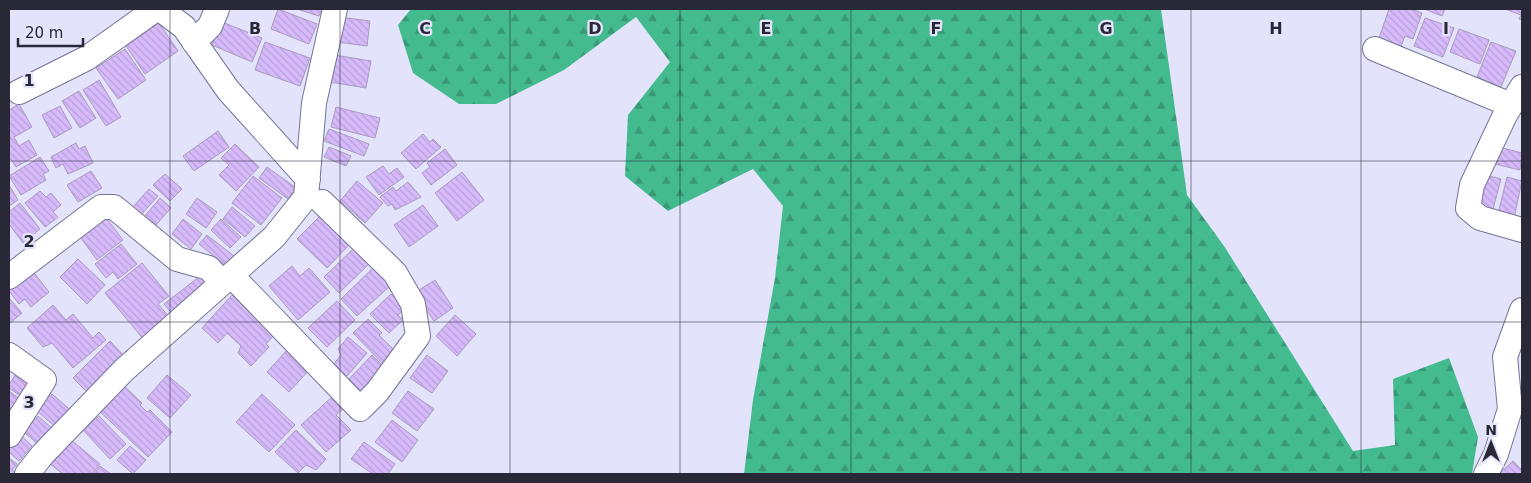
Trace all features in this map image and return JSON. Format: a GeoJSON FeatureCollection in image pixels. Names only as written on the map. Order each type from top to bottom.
{"type":"FeatureCollection","features":[{"type":"Feature","properties":{"kind":"street"},"geometry":{"type":"LineString","coordinates":[[19,92],[87,58],[158,9],[184,27],[228,90],[308,179]]}},
{"type":"Feature","properties":{"kind":"street"},"geometry":{"type":"LineString","coordinates":[[194,42],[210,26],[217,9]]}},
{"type":"Feature","properties":{"kind":"street"},"geometry":{"type":"LineString","coordinates":[[27,474],[42,454],[124,370],[274,237],[306,198],[314,103],[336,9]]}},
{"type":"Feature","properties":{"kind":"street"},"geometry":{"type":"LineString","coordinates":[[1374,49],[1515,108],[1472,185],[1468,208],[1480,218],[1522,230]]}},
{"type":"Feature","properties":{"kind":"street"},"geometry":{"type":"LineString","coordinates":[[9,277],[101,207],[114,207],[177,258],[209,268],[227,279],[360,409],[377,392],[418,336],[413,304],[396,273],[322,202]]}},
{"type":"Feature","properties":{"kind":"street"},"geometry":{"type":"LineString","coordinates":[[1486,474],[1514,419],[1510,409],[1505,357],[1522,310]]}},
{"type":"Feature","properties":{"kind":"street"},"geometry":{"type":"LineString","coordinates":[[9,355],[44,380],[9,435]]}},
{"type":"Feature","properties":{"kind":"green space"},"geometry":{"type":"Polygon","coordinates":[[[411,9],[1161,9],[1187,195],[1224,246],[1353,451],[1395,445],[1393,379],[1449,358],[1478,437],[1472,474],[744,474],[753,400],[775,278],[783,206],[753,169],[668,211],[625,176],[628,115],[670,62],[636,17],[564,70],[496,104],[459,104],[413,73],[398,25],[411,9]]]}},
{"type":"Feature","properties":{"kind":"building"},"geometry":{"type":"Polygon","coordinates":[[[278,9],[317,24],[309,44],[271,29],[278,9]]]}},
{"type":"Feature","properties":{"kind":"building"},"geometry":{"type":"Polygon","coordinates":[[[297,9],[322,9],[319,16],[297,9]]]}},
{"type":"Feature","properties":{"kind":"building"},"geometry":{"type":"Polygon","coordinates":[[[1389,9],[1411,9],[1422,13],[1413,39],[1405,36],[1401,46],[1379,38],[1389,9]]]}},
{"type":"Feature","properties":{"kind":"building"},"geometry":{"type":"Polygon","coordinates":[[[1424,9],[1445,9],[1442,16],[1424,9]]]}},
{"type":"Feature","properties":{"kind":"building"},"geometry":{"type":"Polygon","coordinates":[[[1505,9],[1522,9],[1522,20],[1519,19],[1521,15],[1505,9]]]}},
{"type":"Feature","properties":{"kind":"building"},"geometry":{"type":"Polygon","coordinates":[[[340,17],[370,21],[367,46],[337,42],[340,17]]]}},
{"type":"Feature","properties":{"kind":"building"},"geometry":{"type":"Polygon","coordinates":[[[1425,18],[1454,28],[1443,57],[1414,46],[1425,18]]]}},
{"type":"Feature","properties":{"kind":"building"},"geometry":{"type":"Polygon","coordinates":[[[222,22],[262,38],[252,62],[212,45],[222,22]]]}},
{"type":"Feature","properties":{"kind":"building"},"geometry":{"type":"Polygon","coordinates":[[[159,23],[178,51],[145,74],[126,46],[159,23]]]}},
{"type":"Feature","properties":{"kind":"building"},"geometry":{"type":"Polygon","coordinates":[[[1459,29],[1489,40],[1480,64],[1450,52],[1459,29]]]}},
{"type":"Feature","properties":{"kind":"building"},"geometry":{"type":"Polygon","coordinates":[[[265,42],[310,58],[300,86],[255,70],[265,42]]]}},
{"type":"Feature","properties":{"kind":"building"},"geometry":{"type":"Polygon","coordinates":[[[1491,42],[1516,51],[1501,87],[1477,77],[1491,42]]]}},
{"type":"Feature","properties":{"kind":"building"},"geometry":{"type":"Polygon","coordinates":[[[125,49],[146,80],[118,99],[96,68],[125,49]]]}},
{"type":"Feature","properties":{"kind":"building"},"geometry":{"type":"Polygon","coordinates":[[[335,55],[371,61],[366,88],[330,82],[335,55]]]}},
{"type":"Feature","properties":{"kind":"building"},"geometry":{"type":"Polygon","coordinates":[[[99,80],[121,117],[106,126],[83,90],[99,80]]]}},
{"type":"Feature","properties":{"kind":"building"},"geometry":{"type":"Polygon","coordinates":[[[79,91],[96,118],[80,128],[62,101],[79,91]]]}},
{"type":"Feature","properties":{"kind":"building"},"geometry":{"type":"Polygon","coordinates":[[[19,104],[32,127],[14,137],[19,146],[29,140],[37,155],[16,167],[11,159],[9,160],[9,110],[19,104]]]}},
{"type":"Feature","properties":{"kind":"building"},"geometry":{"type":"Polygon","coordinates":[[[60,106],[72,128],[54,138],[42,115],[60,106]]]}},
{"type":"Feature","properties":{"kind":"building"},"geometry":{"type":"Polygon","coordinates":[[[336,107],[380,118],[375,138],[331,127],[336,107]]]}},
{"type":"Feature","properties":{"kind":"building"},"geometry":{"type":"Polygon","coordinates":[[[329,129],[369,144],[364,156],[324,141],[329,129]]]}},
{"type":"Feature","properties":{"kind":"building"},"geometry":{"type":"Polygon","coordinates":[[[218,131],[229,147],[194,171],[183,156],[218,131]]]}},
{"type":"Feature","properties":{"kind":"building"},"geometry":{"type":"Polygon","coordinates":[[[423,134],[430,142],[433,139],[441,147],[416,169],[401,153],[423,134]]]}},
{"type":"Feature","properties":{"kind":"building"},"geometry":{"type":"Polygon","coordinates":[[[76,143],[79,149],[85,146],[93,163],[68,174],[63,164],[56,168],[51,157],[76,143]]]}},
{"type":"Feature","properties":{"kind":"building"},"geometry":{"type":"Polygon","coordinates":[[[235,144],[259,167],[236,191],[219,175],[229,165],[221,158],[235,144]]]}},
{"type":"Feature","properties":{"kind":"building"},"geometry":{"type":"Polygon","coordinates":[[[329,147],[351,156],[346,166],[324,157],[329,147]]]}},
{"type":"Feature","properties":{"kind":"building"},"geometry":{"type":"Polygon","coordinates":[[[1499,147],[1522,153],[1520,170],[1495,164],[1499,147]]]}},
{"type":"Feature","properties":{"kind":"building"},"geometry":{"type":"Polygon","coordinates":[[[445,149],[457,165],[431,185],[422,173],[430,167],[427,163],[445,149]]]}},
{"type":"Feature","properties":{"kind":"building"},"geometry":{"type":"Polygon","coordinates":[[[40,157],[49,171],[43,174],[46,180],[21,195],[9,176],[40,157]]]}},
{"type":"Feature","properties":{"kind":"building"},"geometry":{"type":"Polygon","coordinates":[[[383,166],[389,174],[397,168],[404,177],[379,195],[366,177],[383,166]]]}},
{"type":"Feature","properties":{"kind":"building"},"geometry":{"type":"Polygon","coordinates":[[[267,167],[296,188],[288,199],[259,178],[267,167]]]}},
{"type":"Feature","properties":{"kind":"building"},"geometry":{"type":"Polygon","coordinates":[[[91,171],[102,188],[78,202],[67,185],[91,171]]]}},
{"type":"Feature","properties":{"kind":"building"},"geometry":{"type":"Polygon","coordinates":[[[462,172],[484,200],[457,221],[435,193],[462,172]]]}},
{"type":"Feature","properties":{"kind":"building"},"geometry":{"type":"Polygon","coordinates":[[[165,174],[182,189],[170,201],[153,185],[165,174]]]}},
{"type":"Feature","properties":{"kind":"building"},"geometry":{"type":"Polygon","coordinates":[[[1482,174],[1501,179],[1493,209],[1475,205],[1482,174]]]}},
{"type":"Feature","properties":{"kind":"building"},"geometry":{"type":"Polygon","coordinates":[[[253,176],[282,198],[261,225],[232,203],[253,176]]]}},
{"type":"Feature","properties":{"kind":"building"},"geometry":{"type":"Polygon","coordinates":[[[1507,177],[1522,181],[1514,218],[1498,214],[1507,177]]]}},
{"type":"Feature","properties":{"kind":"building"},"geometry":{"type":"Polygon","coordinates":[[[357,181],[383,203],[365,223],[340,201],[357,181]]]}},
{"type":"Feature","properties":{"kind":"building"},"geometry":{"type":"Polygon","coordinates":[[[408,182],[421,197],[395,210],[392,204],[388,206],[380,197],[393,187],[396,191],[408,182]]]}},
{"type":"Feature","properties":{"kind":"building"},"geometry":{"type":"Polygon","coordinates":[[[9,185],[18,200],[9,206],[9,185]]]}},
{"type":"Feature","properties":{"kind":"building"},"geometry":{"type":"Polygon","coordinates":[[[149,189],[158,196],[139,217],[131,209],[149,189]]]}},
{"type":"Feature","properties":{"kind":"building"},"geometry":{"type":"Polygon","coordinates":[[[40,191],[46,197],[51,193],[61,205],[53,212],[58,217],[45,227],[25,203],[40,191]]]}},
{"type":"Feature","properties":{"kind":"building"},"geometry":{"type":"Polygon","coordinates":[[[160,198],[171,208],[155,226],[144,217],[160,198]]]}},
{"type":"Feature","properties":{"kind":"building"},"geometry":{"type":"Polygon","coordinates":[[[197,198],[217,212],[206,228],[186,214],[197,198]]]}},
{"type":"Feature","properties":{"kind":"building"},"geometry":{"type":"Polygon","coordinates":[[[20,203],[40,229],[23,243],[9,224],[9,212],[20,203]]]}},
{"type":"Feature","properties":{"kind":"building"},"geometry":{"type":"Polygon","coordinates":[[[423,205],[438,226],[409,247],[394,225],[423,205]]]}},
{"type":"Feature","properties":{"kind":"building"},"geometry":{"type":"Polygon","coordinates":[[[232,207],[255,226],[245,237],[223,219],[232,207]]]}},
{"type":"Feature","properties":{"kind":"building"},"geometry":{"type":"Polygon","coordinates":[[[104,215],[123,240],[97,260],[78,234],[104,215]]]}},
{"type":"Feature","properties":{"kind":"building"},"geometry":{"type":"Polygon","coordinates":[[[320,216],[349,245],[327,268],[297,239],[320,216]]]}},
{"type":"Feature","properties":{"kind":"building"},"geometry":{"type":"Polygon","coordinates":[[[183,219],[202,234],[191,249],[172,234],[183,219]]]}},
{"type":"Feature","properties":{"kind":"building"},"geometry":{"type":"Polygon","coordinates":[[[221,219],[241,237],[230,248],[211,230],[221,219]]]}},
{"type":"Feature","properties":{"kind":"building"},"geometry":{"type":"Polygon","coordinates":[[[207,235],[234,256],[226,266],[199,244],[207,235]]]}},
{"type":"Feature","properties":{"kind":"building"},"geometry":{"type":"Polygon","coordinates":[[[121,244],[137,264],[118,279],[113,272],[106,278],[95,264],[121,244]]]}},
{"type":"Feature","properties":{"kind":"building"},"geometry":{"type":"Polygon","coordinates":[[[355,247],[370,263],[339,293],[324,277],[355,247]]]}},
{"type":"Feature","properties":{"kind":"building"},"geometry":{"type":"Polygon","coordinates":[[[78,259],[105,285],[87,304],[60,277],[78,259]]]}},
{"type":"Feature","properties":{"kind":"building"},"geometry":{"type":"Polygon","coordinates":[[[142,263],[169,296],[158,304],[171,319],[145,341],[105,293],[142,263]]]}},
{"type":"Feature","properties":{"kind":"building"},"geometry":{"type":"Polygon","coordinates":[[[292,266],[300,276],[309,268],[330,292],[298,320],[269,286],[292,266]]]}},
{"type":"Feature","properties":{"kind":"building"},"geometry":{"type":"Polygon","coordinates":[[[374,267],[391,285],[357,316],[341,299],[374,267]]]}},
{"type":"Feature","properties":{"kind":"building"},"geometry":{"type":"Polygon","coordinates":[[[31,269],[49,292],[31,307],[25,299],[19,304],[9,291],[9,288],[31,269]]]}},
{"type":"Feature","properties":{"kind":"building"},"geometry":{"type":"Polygon","coordinates":[[[204,273],[213,285],[174,316],[164,304],[204,273]]]}},
{"type":"Feature","properties":{"kind":"building"},"geometry":{"type":"Polygon","coordinates":[[[435,280],[453,308],[434,321],[421,302],[419,290],[435,280]]]}},
{"type":"Feature","properties":{"kind":"building"},"geometry":{"type":"Polygon","coordinates":[[[391,294],[405,309],[398,315],[403,320],[389,333],[370,314],[391,294]]]}},
{"type":"Feature","properties":{"kind":"building"},"geometry":{"type":"Polygon","coordinates":[[[232,295],[274,335],[266,344],[269,347],[251,366],[238,353],[241,346],[227,333],[218,343],[202,328],[232,295]]]}},
{"type":"Feature","properties":{"kind":"building"},"geometry":{"type":"Polygon","coordinates":[[[9,298],[22,313],[9,324],[9,298]]]}},
{"type":"Feature","properties":{"kind":"building"},"geometry":{"type":"Polygon","coordinates":[[[337,301],[355,320],[327,347],[308,328],[337,301]]]}},
{"type":"Feature","properties":{"kind":"building"},"geometry":{"type":"Polygon","coordinates":[[[53,305],[66,320],[73,314],[93,338],[99,332],[106,340],[73,368],[52,343],[43,347],[27,328],[53,305]]]}},
{"type":"Feature","properties":{"kind":"building"},"geometry":{"type":"Polygon","coordinates":[[[455,315],[476,334],[457,356],[436,336],[455,315]]]}},
{"type":"Feature","properties":{"kind":"building"},"geometry":{"type":"Polygon","coordinates":[[[368,319],[382,333],[379,335],[397,353],[384,365],[353,333],[368,319]]]}},
{"type":"Feature","properties":{"kind":"building"},"geometry":{"type":"Polygon","coordinates":[[[348,337],[367,353],[347,376],[333,365],[341,355],[338,349],[348,337]]]}},
{"type":"Feature","properties":{"kind":"building"},"geometry":{"type":"Polygon","coordinates":[[[110,341],[127,359],[90,395],[73,378],[110,341]]]}},
{"type":"Feature","properties":{"kind":"building"},"geometry":{"type":"Polygon","coordinates":[[[288,349],[310,369],[289,392],[267,372],[288,349]]]}},
{"type":"Feature","properties":{"kind":"building"},"geometry":{"type":"Polygon","coordinates":[[[372,355],[386,369],[363,393],[349,379],[372,355]]]}},
{"type":"Feature","properties":{"kind":"building"},"geometry":{"type":"Polygon","coordinates":[[[427,355],[448,371],[432,393],[410,378],[427,355]]]}},
{"type":"Feature","properties":{"kind":"building"},"geometry":{"type":"Polygon","coordinates":[[[17,372],[35,385],[25,399],[9,388],[17,372]]]}},
{"type":"Feature","properties":{"kind":"building"},"geometry":{"type":"Polygon","coordinates":[[[167,375],[191,395],[170,418],[147,398],[167,375]]]}},
{"type":"Feature","properties":{"kind":"building"},"geometry":{"type":"Polygon","coordinates":[[[119,381],[142,403],[140,405],[147,412],[150,410],[172,432],[148,457],[94,406],[119,381]]]}},
{"type":"Feature","properties":{"kind":"building"},"geometry":{"type":"Polygon","coordinates":[[[9,391],[24,402],[16,413],[9,408],[9,391]]]}},
{"type":"Feature","properties":{"kind":"building"},"geometry":{"type":"Polygon","coordinates":[[[408,391],[434,409],[417,431],[392,413],[408,391]]]}},
{"type":"Feature","properties":{"kind":"building"},"geometry":{"type":"Polygon","coordinates":[[[52,394],[74,413],[59,430],[37,411],[52,394]]]}},
{"type":"Feature","properties":{"kind":"building"},"geometry":{"type":"Polygon","coordinates":[[[262,394],[295,425],[269,452],[236,422],[262,394]]]}},
{"type":"Feature","properties":{"kind":"building"},"geometry":{"type":"Polygon","coordinates":[[[332,397],[343,409],[336,415],[351,430],[326,452],[301,425],[332,397]]]}},
{"type":"Feature","properties":{"kind":"building"},"geometry":{"type":"Polygon","coordinates":[[[38,416],[54,430],[40,446],[24,432],[38,416]]]}},
{"type":"Feature","properties":{"kind":"building"},"geometry":{"type":"Polygon","coordinates":[[[99,416],[126,444],[110,459],[83,430],[99,416]]]}},
{"type":"Feature","properties":{"kind":"building"},"geometry":{"type":"Polygon","coordinates":[[[392,420],[418,440],[402,462],[375,442],[392,420]]]}},
{"type":"Feature","properties":{"kind":"building"},"geometry":{"type":"Polygon","coordinates":[[[296,430],[326,459],[316,470],[306,465],[298,473],[275,452],[296,430]]]}},
{"type":"Feature","properties":{"kind":"building"},"geometry":{"type":"Polygon","coordinates":[[[19,434],[32,446],[19,461],[9,452],[9,445],[19,434]]]}},
{"type":"Feature","properties":{"kind":"building"},"geometry":{"type":"Polygon","coordinates":[[[70,439],[100,464],[92,474],[63,474],[50,464],[70,439]]]}},
{"type":"Feature","properties":{"kind":"building"},"geometry":{"type":"Polygon","coordinates":[[[364,442],[395,464],[388,474],[373,474],[351,459],[364,442]]]}},
{"type":"Feature","properties":{"kind":"building"},"geometry":{"type":"Polygon","coordinates":[[[130,446],[146,460],[133,474],[117,460],[130,446]]]}},
{"type":"Feature","properties":{"kind":"building"},"geometry":{"type":"Polygon","coordinates":[[[9,458],[17,464],[12,470],[18,474],[9,474],[9,458]]]}},
{"type":"Feature","properties":{"kind":"building"},"geometry":{"type":"Polygon","coordinates":[[[1513,461],[1522,470],[1522,474],[1499,474],[1513,461]]]}},
{"type":"Feature","properties":{"kind":"building"},"geometry":{"type":"Polygon","coordinates":[[[100,466],[111,474],[94,474],[100,466]]]}}]}
